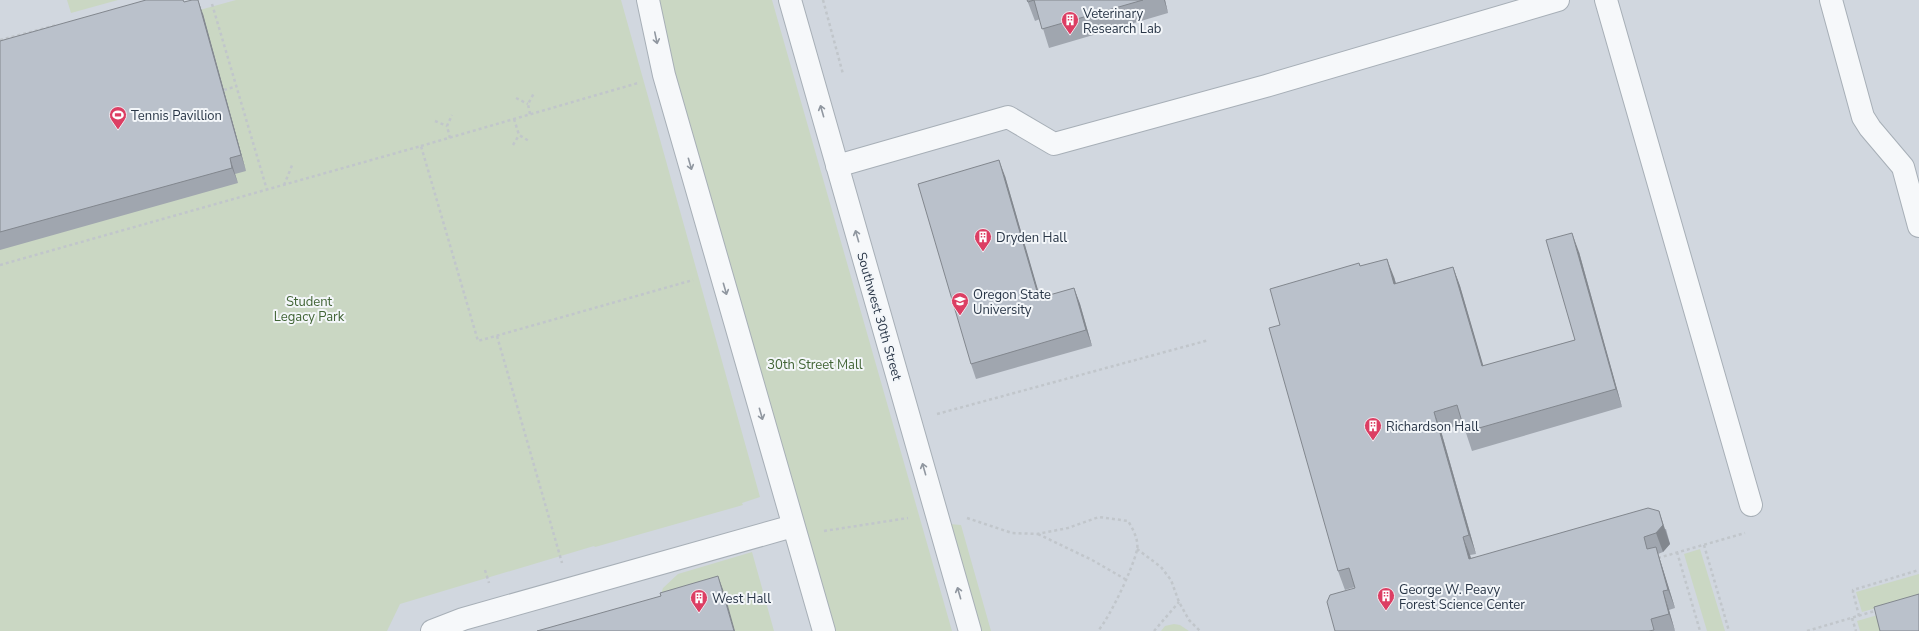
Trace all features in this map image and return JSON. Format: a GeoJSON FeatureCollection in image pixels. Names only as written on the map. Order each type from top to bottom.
{"type":"FeatureCollection","features":[{"type":"Feature","properties":{"kind":"street"},"geometry":{"type":"LineString","coordinates":[[648,0],[664,74],[824,631]]}},
{"type":"Feature","properties":{"kind":"street","name":"Southwest 30th Street"},"geometry":{"type":"LineString","coordinates":[[790,0],[970,631]]}},
{"type":"Feature","properties":{"kind":"street"},"geometry":{"type":"LineString","coordinates":[[837,166],[1008,116],[1054,144],[1266,86],[1558,0]]}},
{"type":"Feature","properties":{"kind":"street"},"geometry":{"type":"LineString","coordinates":[[1606,0],[1751,505]]}},
{"type":"Feature","properties":{"kind":"street"},"geometry":{"type":"LineString","coordinates":[[1831,0],[1864,117],[1870,128],[1903,168],[1919,226]]}},
{"type":"Feature","properties":{"kind":"street"},"geometry":{"type":"LineString","coordinates":[[432,631],[463,619],[795,532]]}},
{"type":"Feature","properties":{"kind":"path"},"geometry":{"type":"LineString","coordinates":[[212,4],[267,190]]}},
{"type":"Feature","properties":{"kind":"path"},"geometry":{"type":"LineString","coordinates":[[0,40],[59,24]]}},
{"type":"Feature","properties":{"kind":"path"},"geometry":{"type":"LineString","coordinates":[[0,265],[450,138],[664,74]]}},
{"type":"Feature","properties":{"kind":"path"},"geometry":{"type":"LineString","coordinates":[[224,90],[237,86]]}},
{"type":"Feature","properties":{"kind":"path"},"geometry":{"type":"LineString","coordinates":[[530,114],[528,104],[534,93]]}},
{"type":"Feature","properties":{"kind":"path"},"geometry":{"type":"LineString","coordinates":[[516,98],[528,104]]}},
{"type":"Feature","properties":{"kind":"path"},"geometry":{"type":"LineString","coordinates":[[450,138],[447,126],[452,115]]}},
{"type":"Feature","properties":{"kind":"path"},"geometry":{"type":"LineString","coordinates":[[514,119],[519,135],[529,140]]}},
{"type":"Feature","properties":{"kind":"path"},"geometry":{"type":"LineString","coordinates":[[435,121],[447,126]]}},
{"type":"Feature","properties":{"kind":"path"},"geometry":{"type":"LineString","coordinates":[[513,145],[519,135]]}},
{"type":"Feature","properties":{"kind":"path"},"geometry":{"type":"LineString","coordinates":[[421,146],[478,341],[720,272]]}},
{"type":"Feature","properties":{"kind":"path"},"geometry":{"type":"LineString","coordinates":[[284,185],[292,163]]}},
{"type":"Feature","properties":{"kind":"path"},"geometry":{"type":"LineString","coordinates":[[497,336],[563,566]]}},
{"type":"Feature","properties":{"kind":"path"},"geometry":{"type":"LineString","coordinates":[[910,422],[1209,340]]}},
{"type":"Feature","properties":{"kind":"path"},"geometry":{"type":"LineString","coordinates":[[795,532],[813,532],[937,514]]}},
{"type":"Feature","properties":{"kind":"path"},"geometry":{"type":"LineString","coordinates":[[967,518],[1012,533],[1037,534],[1068,528],[1099,518],[1128,521],[1135,531],[1137,549],[1113,606],[1098,631]]}},
{"type":"Feature","properties":{"kind":"path"},"geometry":{"type":"LineString","coordinates":[[1651,560],[1750,531]]}},
{"type":"Feature","properties":{"kind":"path"},"geometry":{"type":"LineString","coordinates":[[1037,534],[1092,560],[1125,579]]}},
{"type":"Feature","properties":{"kind":"path"},"geometry":{"type":"LineString","coordinates":[[1704,544],[1729,631]]}},
{"type":"Feature","properties":{"kind":"path"},"geometry":{"type":"LineString","coordinates":[[1137,549],[1161,567],[1171,580],[1179,602],[1189,620],[1200,631]]}},
{"type":"Feature","properties":{"kind":"path"},"geometry":{"type":"LineString","coordinates":[[1677,552],[1700,631]]}},
{"type":"Feature","properties":{"kind":"path"},"geometry":{"type":"LineString","coordinates":[[485,570],[490,588]]}},
{"type":"Feature","properties":{"kind":"path"},"geometry":{"type":"LineString","coordinates":[[1859,616],[1853,592],[1854,590],[1919,570]]}},
{"type":"Feature","properties":{"kind":"path"},"geometry":{"type":"LineString","coordinates":[[1154,631],[1179,602]]}},
{"type":"Feature","properties":{"kind":"path"},"geometry":{"type":"LineString","coordinates":[[1807,631],[1881,609]]}},
{"type":"Feature","properties":{"kind":"path"},"geometry":{"type":"LineString","coordinates":[[1852,618],[1856,631]]}},
{"type":"Feature","properties":{"kind":"shaded area","name":"Oregon State University"},"geometry":{"type":"Polygon","coordinates":[[[0,0],[1919,0],[1919,631],[0,631],[0,0]]]}},
{"type":"Feature","properties":{"kind":"green space"},"geometry":{"type":"Polygon","coordinates":[[[67,0],[118,0],[71,13],[67,0]]]}},
{"type":"Feature","properties":{"kind":"green space","name":"Student Legacy Park"},"geometry":{"type":"Polygon","coordinates":[[[236,0],[621,0],[760,497],[742,503],[743,505],[595,547],[594,546],[400,604],[387,631],[0,631],[0,65],[236,0]]]}},
{"type":"Feature","properties":{"kind":"green space","name":"30th Street Mall"},"geometry":{"type":"Polygon","coordinates":[[[654,0],[772,0],[952,631],[833,631],[654,0]]]}},
{"type":"Feature","properties":{"kind":"green space"},"geometry":{"type":"Polygon","coordinates":[[[949,524],[961,525],[991,631],[979,631],[949,524]]]}},
{"type":"Feature","properties":{"kind":"green space"},"geometry":{"type":"Polygon","coordinates":[[[1700,549],[1725,631],[1707,631],[1684,554],[1700,549]]]}},
{"type":"Feature","properties":{"kind":"green space"},"geometry":{"type":"Polygon","coordinates":[[[752,552],[774,631],[735,631],[660,597],[663,588],[678,574],[752,552]]]}},
{"type":"Feature","properties":{"kind":"green space"},"geometry":{"type":"Polygon","coordinates":[[[1919,574],[1919,596],[1862,612],[1856,592],[1919,574]]]}},
{"type":"Feature","properties":{"kind":"green space"},"geometry":{"type":"Polygon","coordinates":[[[1919,603],[1882,631],[1860,631],[1857,621],[1919,603]]]}},
{"type":"Feature","properties":{"kind":"green space"},"geometry":{"type":"Polygon","coordinates":[[[1174,624],[1180,625],[1189,631],[1161,631],[1165,626],[1174,624]]]}},
{"type":"Feature","properties":{"kind":"building","name":"Tennis Pavillion"},"geometry":{"type":"Polygon","coordinates":[[[146,0],[183,0],[184,2],[198,0],[241,155],[230,158],[232,168],[0,232],[0,41],[146,0]]]}},
{"type":"Feature","properties":{"kind":"building"},"geometry":{"type":"Polygon","coordinates":[[[1034,0],[1143,0],[1042,29],[1034,0]]]}},
{"type":"Feature","properties":{"kind":"building","name":"Dryden Hall"},"geometry":{"type":"Polygon","coordinates":[[[999,160],[1039,298],[1074,288],[1086,330],[971,364],[918,184],[999,160]]]}},
{"type":"Feature","properties":{"kind":"building","name":"Richardson Hall"},"geometry":{"type":"Polygon","coordinates":[[[1572,233],[1616,389],[1465,432],[1457,405],[1434,412],[1469,535],[1463,537],[1469,559],[1648,508],[1659,511],[1663,525],[1656,533],[1644,537],[1647,549],[1656,547],[1668,590],[1663,591],[1669,614],[1651,619],[1654,630],[1649,631],[1335,631],[1327,602],[1330,595],[1355,588],[1349,568],[1338,571],[1269,328],[1280,325],[1270,289],[1359,263],[1360,266],[1387,259],[1394,284],[1453,267],[1482,366],[1575,340],[1546,240],[1572,233]]]}},
{"type":"Feature","properties":{"kind":"building"},"geometry":{"type":"Polygon","coordinates":[[[718,576],[734,631],[537,631],[661,596],[660,593],[718,576]]]}},
{"type":"Feature","properties":{"kind":"building"},"geometry":{"type":"Polygon","coordinates":[[[1919,594],[1919,631],[1880,631],[1874,607],[1919,594]]]}},
{"type":"Feature","properties":{"kind":"place","name":"Veterinary Research Lab"},"geometry":{"type":"Point","coordinates":[1070,35]}},
{"type":"Feature","properties":{"kind":"place","name":"Tennis Pavillion"},"geometry":{"type":"Point","coordinates":[118,130]}},
{"type":"Feature","properties":{"kind":"place","name":"Dryden Hall"},"geometry":{"type":"Point","coordinates":[983,252]}},
{"type":"Feature","properties":{"kind":"place","name":"Oregon State University"},"geometry":{"type":"Point","coordinates":[960,316]}},
{"type":"Feature","properties":{"kind":"place","name":"Richardson Hall"},"geometry":{"type":"Point","coordinates":[1373,441]}},
{"type":"Feature","properties":{"kind":"place","name":"George W. Peavy Forest Science Center"},"geometry":{"type":"Point","coordinates":[1386,611]}},
{"type":"Feature","properties":{"kind":"place","name":"West Hall"},"geometry":{"type":"Point","coordinates":[699,613]}}]}
